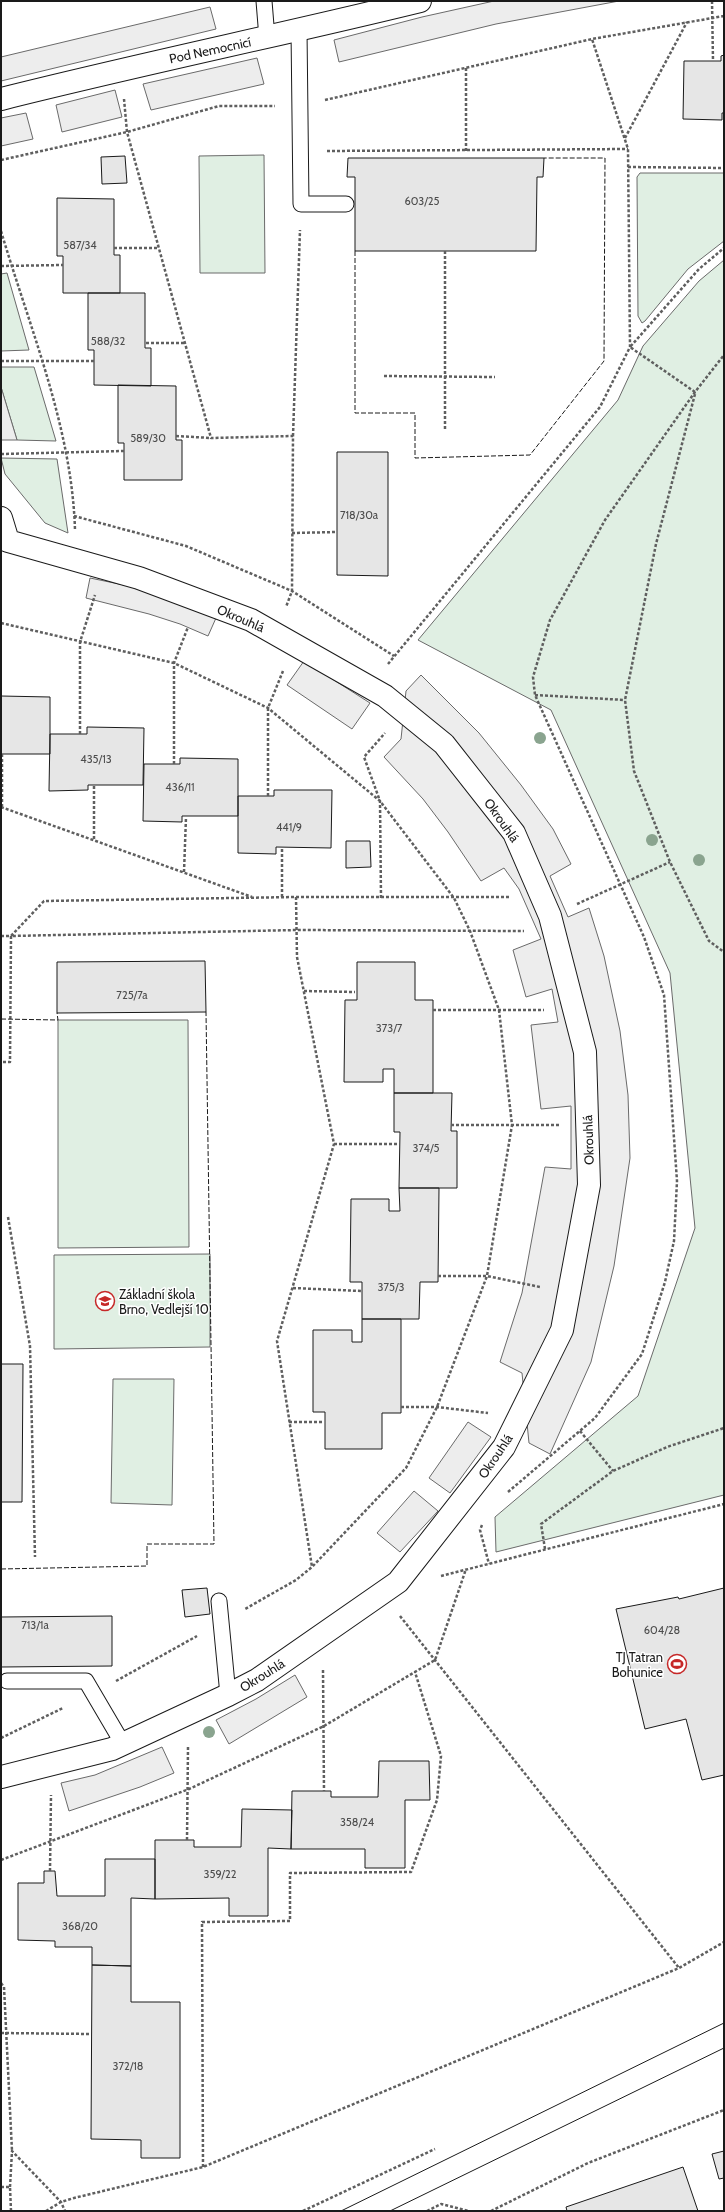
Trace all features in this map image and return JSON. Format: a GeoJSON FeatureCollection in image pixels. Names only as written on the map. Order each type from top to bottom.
{"type":"FeatureCollection","features":[{"type":"Feature","properties":{"kind":"street","name":"Pod Nemocnicí"},"geometry":{"type":"LineString","coordinates":[[1,99],[122,69],[267,38],[420,1]]}},
{"type":"Feature","properties":{"kind":"street","name":"Okrouhlá"},"geometry":{"type":"LineString","coordinates":[[1,518],[8,541],[140,578],[251,620],[294,643],[385,696],[444,744],[514,833],[549,914],[585,1052],[589,1185],[562,1330],[504,1447],[390,1588],[257,1680],[228,1695],[112,1749],[1,1777]]}},
{"type":"Feature","properties":{"kind":"lane"},"geometry":{"type":"LineString","coordinates":[[264,1],[267,38]]}},
{"type":"Feature","properties":{"kind":"lane"},"geometry":{"type":"LineString","coordinates":[[299,30],[301,204],[346,204]]}},
{"type":"Feature","properties":{"kind":"lane"},"geometry":{"type":"LineString","coordinates":[[219,1601],[228,1695]]}},
{"type":"Feature","properties":{"kind":"lane"},"geometry":{"type":"LineString","coordinates":[[7,1681],[86,1681],[123,1744]]}},
{"type":"Feature","properties":{"kind":"path"},"geometry":{"type":"LineString","coordinates":[[712,1],[713,61]]}},
{"type":"Feature","properties":{"kind":"path"},"geometry":{"type":"LineString","coordinates":[[1,160],[127,132],[219,106],[300,105],[592,40],[724,16]]}},
{"type":"Feature","properties":{"kind":"path"},"geometry":{"type":"LineString","coordinates":[[624,138],[687,22]]}},
{"type":"Feature","properties":{"kind":"path"},"geometry":{"type":"LineString","coordinates":[[592,40],[628,149],[630,347]]}},
{"type":"Feature","properties":{"kind":"path"},"geometry":{"type":"LineString","coordinates":[[466,68],[466,151]]}},
{"type":"Feature","properties":{"kind":"path"},"geometry":{"type":"LineString","coordinates":[[122,69],[127,132],[212,438]]}},
{"type":"Feature","properties":{"kind":"path"},"geometry":{"type":"LineString","coordinates":[[300,152],[628,149]]}},
{"type":"Feature","properties":{"kind":"path"},"geometry":{"type":"LineString","coordinates":[[628,167],[724,168]]}},
{"type":"Feature","properties":{"kind":"path"},"geometry":{"type":"LineString","coordinates":[[274,632],[292,591],[293,436],[301,204]]}},
{"type":"Feature","properties":{"kind":"path"},"geometry":{"type":"LineString","coordinates":[[1,231],[41,360],[66,452],[74,516],[75,560]]}},
{"type":"Feature","properties":{"kind":"path"},"geometry":{"type":"LineString","coordinates":[[114,248],[159,248]]}},
{"type":"Feature","properties":{"kind":"path"},"geometry":{"type":"LineString","coordinates":[[381,898],[380,801],[364,757],[387,730],[385,696],[381,672],[600,407],[630,347],[699,269],[724,248]]}},
{"type":"Feature","properties":{"kind":"path"},"geometry":{"type":"LineString","coordinates":[[445,429],[446,250]]}},
{"type":"Feature","properties":{"kind":"path"},"geometry":{"type":"LineString","coordinates":[[1,266],[63,265]]}},
{"type":"Feature","properties":{"kind":"path"},"geometry":{"type":"LineString","coordinates":[[146,343],[185,343]]}},
{"type":"Feature","properties":{"kind":"path"},"geometry":{"type":"LineString","coordinates":[[630,347],[695,392]]}},
{"type":"Feature","properties":{"kind":"path"},"geometry":{"type":"LineString","coordinates":[[503,1496],[596,1418],[642,1354],[665,1282],[674,1241],[677,1166],[664,994],[644,937],[535,695],[533,677],[550,620],[605,520],[695,392],[724,355]]}},
{"type":"Feature","properties":{"kind":"path"},"geometry":{"type":"LineString","coordinates":[[1,361],[94,361]]}},
{"type":"Feature","properties":{"kind":"path"},"geometry":{"type":"LineString","coordinates":[[384,376],[495,377]]}},
{"type":"Feature","properties":{"kind":"path"},"geometry":{"type":"LineString","coordinates":[[695,392],[656,544],[626,700],[634,771],[670,862],[709,941],[724,952]]}},
{"type":"Feature","properties":{"kind":"path"},"geometry":{"type":"LineString","coordinates":[[176,436],[212,438],[293,436]]}},
{"type":"Feature","properties":{"kind":"path"},"geometry":{"type":"LineString","coordinates":[[1,454],[124,451]]}},
{"type":"Feature","properties":{"kind":"path"},"geometry":{"type":"LineString","coordinates":[[74,516],[186,546],[292,591],[394,656]]}},
{"type":"Feature","properties":{"kind":"path"},"geometry":{"type":"LineString","coordinates":[[292,533],[337,532]]}},
{"type":"Feature","properties":{"kind":"path"},"geometry":{"type":"LineString","coordinates":[[80,734],[80,642],[104,568]]}},
{"type":"Feature","properties":{"kind":"path"},"geometry":{"type":"LineString","coordinates":[[174,764],[174,663],[198,600]]}},
{"type":"Feature","properties":{"kind":"path"},"geometry":{"type":"LineString","coordinates":[[1,623],[174,663],[268,708],[380,801],[454,898],[470,931],[499,1010],[512,1126],[487,1276],[437,1407],[406,1468],[312,1567],[296,1580],[93,1694],[1,1738]]}},
{"type":"Feature","properties":{"kind":"path"},"geometry":{"type":"LineString","coordinates":[[268,796],[268,708],[294,643]]}},
{"type":"Feature","properties":{"kind":"path"},"geometry":{"type":"LineString","coordinates":[[535,695],[626,700]]}},
{"type":"Feature","properties":{"kind":"path"},"geometry":{"type":"LineString","coordinates":[[2,754],[1,807],[254,898]]}},
{"type":"Feature","properties":{"kind":"path"},"geometry":{"type":"LineString","coordinates":[[94,786],[94,840]]}},
{"type":"Feature","properties":{"kind":"path"},"geometry":{"type":"LineString","coordinates":[[184,872],[186,817]]}},
{"type":"Feature","properties":{"kind":"path"},"geometry":{"type":"LineString","coordinates":[[282,849],[282,897]]}},
{"type":"Feature","properties":{"kind":"path"},"geometry":{"type":"LineString","coordinates":[[1,936],[297,930],[470,931],[549,914],[620,885],[670,862]]}},
{"type":"Feature","properties":{"kind":"path"},"geometry":{"type":"LineString","coordinates":[[1,1062],[10,1062],[10,936],[44,901],[282,897],[454,898],[549,914]]}},
{"type":"Feature","properties":{"kind":"path"},"geometry":{"type":"LineString","coordinates":[[296,897],[297,957],[334,1144],[278,1341],[312,1567]]}},
{"type":"Feature","properties":{"kind":"path"},"geometry":{"type":"LineString","coordinates":[[304,991],[356,992]]}},
{"type":"Feature","properties":{"kind":"path"},"geometry":{"type":"LineString","coordinates":[[433,1010],[574,1010]]}},
{"type":"Feature","properties":{"kind":"path"},"geometry":{"type":"LineString","coordinates":[[451,1126],[587,1124]]}},
{"type":"Feature","properties":{"kind":"path"},"geometry":{"type":"LineString","coordinates":[[334,1144],[398,1144]]}},
{"type":"Feature","properties":{"kind":"path"},"geometry":{"type":"LineString","coordinates":[[8,1217],[30,1346],[34,1557]]}},
{"type":"Feature","properties":{"kind":"path"},"geometry":{"type":"LineString","coordinates":[[438,1276],[487,1276],[569,1292]]}},
{"type":"Feature","properties":{"kind":"path"},"geometry":{"type":"LineString","coordinates":[[293,1288],[362,1291]]}},
{"type":"Feature","properties":{"kind":"path"},"geometry":{"type":"LineString","coordinates":[[401,1407],[437,1407],[519,1417]]}},
{"type":"Feature","properties":{"kind":"path"},"geometry":{"type":"LineString","coordinates":[[290,1422],[324,1422]]}},
{"type":"Feature","properties":{"kind":"path"},"geometry":{"type":"LineString","coordinates":[[545,1549],[541,1524],[614,1472],[667,1447],[724,1428]]}},
{"type":"Feature","properties":{"kind":"path"},"geometry":{"type":"LineString","coordinates":[[580,1431],[614,1472]]}},
{"type":"Feature","properties":{"kind":"path"},"geometry":{"type":"LineString","coordinates":[[679,1968],[435,1660],[390,1588],[724,1504]]}},
{"type":"Feature","properties":{"kind":"path"},"geometry":{"type":"LineString","coordinates":[[485,1518],[480,1530],[489,1564]]}},
{"type":"Feature","properties":{"kind":"path"},"geometry":{"type":"LineString","coordinates":[[1,1860],[189,1789],[324,1726],[435,1660],[466,1569]]}},
{"type":"Feature","properties":{"kind":"path"},"geometry":{"type":"LineString","coordinates":[[322,1635],[324,1791]]}},
{"type":"Feature","properties":{"kind":"path"},"geometry":{"type":"LineString","coordinates":[[203,2167],[202,1922],[290,1921],[290,1874],[411,1872],[437,1800],[441,1756],[415,1672]]}},
{"type":"Feature","properties":{"kind":"path"},"geometry":{"type":"LineString","coordinates":[[187,1713],[189,1789],[187,1840]]}},
{"type":"Feature","properties":{"kind":"path"},"geometry":{"type":"LineString","coordinates":[[50,1871],[51,1764]]}},
{"type":"Feature","properties":{"kind":"path"},"geometry":{"type":"LineString","coordinates":[[46,2211],[61,2202],[203,2167],[679,1968],[724,1942]]}},
{"type":"Feature","properties":{"kind":"path"},"geometry":{"type":"LineString","coordinates":[[1,1983],[4,1987],[12,2151],[10,2187],[11,2211]]}},
{"type":"Feature","properties":{"kind":"path"},"geometry":{"type":"LineString","coordinates":[[1,2033],[92,2034]]}},
{"type":"Feature","properties":{"kind":"path"},"geometry":{"type":"LineString","coordinates":[[491,2211],[588,2163],[724,2110]]}},
{"type":"Feature","properties":{"kind":"path"},"geometry":{"type":"LineString","coordinates":[[303,2211],[435,2149]]}},
{"type":"Feature","properties":{"kind":"path"},"geometry":{"type":"LineString","coordinates":[[12,2151],[61,2202],[64,2211]]}},
{"type":"Feature","properties":{"kind":"path"},"geometry":{"type":"LineString","coordinates":[[1,2187],[10,2187]]}},
{"type":"Feature","properties":{"kind":"path"},"geometry":{"type":"LineString","coordinates":[[427,2211],[441,2204],[470,2211]]}},
{"type":"Feature","properties":{"kind":"green space"},"geometry":{"type":"Polygon","coordinates":[[[264,155],[265,273],[200,273],[199,156],[264,155]]]}},
{"type":"Feature","properties":{"kind":"green space"},"geometry":{"type":"Polygon","coordinates":[[[640,173],[724,173],[724,241],[688,269],[642,323],[638,316],[637,177],[640,173]]]}},
{"type":"Feature","properties":{"kind":"green space"},"geometry":{"type":"Polygon","coordinates":[[[724,260],[724,1495],[496,1552],[495,1517],[638,1396],[695,1228],[670,973],[551,710],[418,640],[618,400],[643,346],[699,281],[724,260]]]}},
{"type":"Feature","properties":{"kind":"green space"},"geometry":{"type":"Polygon","coordinates":[[[7,273],[29,350],[1,351],[1,274],[7,273]]]}},
{"type":"Feature","properties":{"kind":"green space"},"geometry":{"type":"Polygon","coordinates":[[[1,367],[34,367],[56,441],[17,440],[1,387],[1,367]]]}},
{"type":"Feature","properties":{"kind":"green space"},"geometry":{"type":"Polygon","coordinates":[[[1,458],[57,459],[68,533],[45,523],[5,474],[1,458]]]}},
{"type":"Feature","properties":{"kind":"green space"},"geometry":{"type":"Polygon","coordinates":[[[58,1020],[188,1020],[189,1247],[58,1248],[58,1020]]]}},
{"type":"Feature","properties":{"kind":"green space"},"geometry":{"type":"Polygon","coordinates":[[[210,1254],[210,1347],[54,1349],[54,1255],[210,1254]]]}},
{"type":"Feature","properties":{"kind":"green space"},"geometry":{"type":"Polygon","coordinates":[[[113,1379],[174,1379],[172,1505],[111,1503],[113,1379]]]}},
{"type":"Feature","properties":{"kind":"shaded area"},"geometry":{"type":"Polygon","coordinates":[[[494,1],[619,1],[496,24],[339,62],[334,40],[422,17],[494,1]]]}},
{"type":"Feature","properties":{"kind":"shaded area"},"geometry":{"type":"Polygon","coordinates":[[[210,7],[216,29],[1,81],[1,57],[210,7]]]}},
{"type":"Feature","properties":{"kind":"shaded area"},"geometry":{"type":"Polygon","coordinates":[[[257,58],[264,84],[151,110],[143,84],[257,58]]]}},
{"type":"Feature","properties":{"kind":"shaded area"},"geometry":{"type":"Polygon","coordinates":[[[115,90],[122,117],[62,132],[56,105],[115,90]]]}},
{"type":"Feature","properties":{"kind":"shaded area"},"geometry":{"type":"Polygon","coordinates":[[[26,113],[33,139],[1,146],[1,118],[26,113]]]}},
{"type":"Feature","properties":{"kind":"shaded area"},"geometry":{"type":"Polygon","coordinates":[[[1,387],[17,440],[1,440],[1,387]]]}},
{"type":"Feature","properties":{"kind":"shaded area"},"geometry":{"type":"Polygon","coordinates":[[[90,578],[153,591],[216,618],[208,636],[180,624],[149,614],[86,598],[90,578]]]}},
{"type":"Feature","properties":{"kind":"shaded area"},"geometry":{"type":"Polygon","coordinates":[[[304,661],[370,703],[352,729],[287,685],[304,661]]]}},
{"type":"Feature","properties":{"kind":"shaded area"},"geometry":{"type":"Polygon","coordinates":[[[421,675],[479,733],[521,785],[553,829],[571,864],[550,876],[568,917],[589,908],[604,956],[620,1031],[628,1095],[630,1158],[614,1266],[591,1362],[550,1454],[529,1443],[522,1373],[500,1362],[522,1293],[545,1167],[571,1169],[571,1106],[541,1109],[531,1025],[558,1022],[552,989],[526,997],[513,950],[541,939],[519,889],[504,868],[481,881],[448,832],[423,799],[384,757],[401,739],[406,691],[421,675]]]}},
{"type":"Feature","properties":{"kind":"shaded area"},"geometry":{"type":"Polygon","coordinates":[[[468,1422],[491,1437],[450,1493],[429,1478],[468,1422]]]}},
{"type":"Feature","properties":{"kind":"shaded area"},"geometry":{"type":"Polygon","coordinates":[[[414,1491],[438,1511],[400,1552],[377,1533],[414,1491]]]}},
{"type":"Feature","properties":{"kind":"shaded area"},"geometry":{"type":"Polygon","coordinates":[[[295,1675],[307,1697],[229,1744],[216,1720],[256,1699],[295,1675]]]}},
{"type":"Feature","properties":{"kind":"shaded area"},"geometry":{"type":"Polygon","coordinates":[[[162,1747],[174,1773],[140,1787],[69,1811],[61,1783],[95,1775],[162,1747]]]}},
{"type":"Feature","properties":{"kind":"building"},"geometry":{"type":"Polygon","coordinates":[[[724,55],[724,113],[722,113],[722,120],[683,119],[684,61],[721,61],[721,56],[724,55]]]}},
{"type":"Feature","properties":{"kind":"building"},"geometry":{"type":"Polygon","coordinates":[[[125,156],[127,183],[102,184],[101,157],[125,156]]]}},
{"type":"Feature","properties":{"kind":"building"},"geometry":{"type":"Polygon","coordinates":[[[348,158],[544,158],[543,177],[537,177],[536,251],[355,251],[355,177],[347,177],[348,158]]]}},
{"type":"Feature","properties":{"kind":"building"},"geometry":{"type":"Polygon","coordinates":[[[57,198],[114,199],[114,255],[120,255],[120,293],[63,293],[63,256],[57,256],[57,198]]]}},
{"type":"Feature","properties":{"kind":"building"},"geometry":{"type":"Polygon","coordinates":[[[88,293],[145,293],[145,348],[151,348],[151,386],[94,385],[94,350],[88,350],[88,293]]]}},
{"type":"Feature","properties":{"kind":"building"},"geometry":{"type":"Polygon","coordinates":[[[118,385],[176,386],[176,440],[182,440],[182,480],[124,480],[124,443],[118,443],[118,385]]]}},
{"type":"Feature","properties":{"kind":"building"},"geometry":{"type":"Polygon","coordinates":[[[337,452],[388,452],[388,576],[337,575],[337,452]]]}},
{"type":"Feature","properties":{"kind":"building"},"geometry":{"type":"Polygon","coordinates":[[[1,696],[50,697],[50,754],[1,754],[1,696]]]}},
{"type":"Feature","properties":{"kind":"building"},"geometry":{"type":"Polygon","coordinates":[[[87,727],[144,728],[143,785],[88,785],[88,790],[49,791],[50,734],[87,734],[87,727]]]}},
{"type":"Feature","properties":{"kind":"building"},"geometry":{"type":"Polygon","coordinates":[[[180,758],[238,759],[238,816],[182,816],[182,822],[143,821],[144,764],[180,764],[180,758]]]}},
{"type":"Feature","properties":{"kind":"building"},"geometry":{"type":"Polygon","coordinates":[[[274,790],[332,790],[331,848],[276,847],[276,854],[238,853],[238,796],[274,796],[274,790]]]}},
{"type":"Feature","properties":{"kind":"building"},"geometry":{"type":"Polygon","coordinates":[[[346,841],[370,841],[371,867],[346,868],[346,841]]]}},
{"type":"Feature","properties":{"kind":"building"},"geometry":{"type":"Polygon","coordinates":[[[205,961],[206,1012],[57,1013],[57,962],[205,961]]]}},
{"type":"Feature","properties":{"kind":"building"},"geometry":{"type":"Polygon","coordinates":[[[357,962],[415,962],[415,1000],[433,1000],[433,1093],[394,1093],[394,1069],[383,1069],[383,1082],[344,1082],[345,1000],[357,1000],[357,962]]]}},
{"type":"Feature","properties":{"kind":"building"},"geometry":{"type":"Polygon","coordinates":[[[394,1093],[452,1093],[451,1131],[457,1131],[457,1188],[399,1188],[400,1132],[394,1132],[394,1093]]]}},
{"type":"Feature","properties":{"kind":"building"},"geometry":{"type":"Polygon","coordinates":[[[399,1188],[439,1188],[438,1282],[420,1282],[419,1319],[362,1319],[362,1282],[350,1282],[351,1199],[389,1199],[389,1211],[400,1211],[399,1188]]]}},
{"type":"Feature","properties":{"kind":"building"},"geometry":{"type":"Polygon","coordinates":[[[362,1319],[401,1319],[401,1413],[382,1413],[382,1449],[325,1449],[325,1412],[313,1412],[313,1330],[352,1330],[352,1342],[362,1342],[362,1319]]]}},
{"type":"Feature","properties":{"kind":"building"},"geometry":{"type":"Polygon","coordinates":[[[1,1364],[23,1364],[22,1502],[1,1502],[1,1364]]]}},
{"type":"Feature","properties":{"kind":"building"},"geometry":{"type":"Polygon","coordinates":[[[207,1588],[210,1614],[185,1617],[182,1590],[207,1588]]]}},
{"type":"Feature","properties":{"kind":"building","name":"TJ Tatran Bohunice"},"geometry":{"type":"Polygon","coordinates":[[[724,1588],[724,1775],[702,1780],[686,1719],[645,1729],[616,1609],[678,1597],[679,1599],[724,1588]]]}},
{"type":"Feature","properties":{"kind":"building"},"geometry":{"type":"Polygon","coordinates":[[[112,1616],[112,1666],[1,1667],[1,1617],[112,1616]]]}},
{"type":"Feature","properties":{"kind":"building"},"geometry":{"type":"Polygon","coordinates":[[[379,1761],[429,1761],[430,1800],[405,1800],[405,1868],[365,1868],[365,1849],[291,1849],[292,1791],[331,1791],[331,1797],[378,1797],[379,1761]]]}},
{"type":"Feature","properties":{"kind":"building"},"geometry":{"type":"Polygon","coordinates":[[[242,1809],[292,1810],[291,1849],[268,1848],[268,1916],[229,1916],[229,1898],[155,1899],[155,1840],[194,1840],[194,1847],[241,1847],[242,1809]]]}},
{"type":"Feature","properties":{"kind":"building"},"geometry":{"type":"Polygon","coordinates":[[[105,1859],[155,1859],[155,1899],[131,1898],[131,1966],[92,1965],[92,1947],[55,1947],[55,1941],[18,1940],[18,1883],[44,1883],[44,1871],[55,1871],[57,1896],[105,1896],[105,1859]]]}},
{"type":"Feature","properties":{"kind":"building"},"geometry":{"type":"Polygon","coordinates":[[[92,1965],[131,1966],[131,2002],[180,2002],[180,2158],[141,2158],[141,2140],[91,2139],[92,1965]]]}},
{"type":"Feature","properties":{"kind":"building"},"geometry":{"type":"Polygon","coordinates":[[[724,2151],[724,2178],[719,2179],[712,2154],[724,2151]]]}},
{"type":"Feature","properties":{"kind":"building"},"geometry":{"type":"Polygon","coordinates":[[[683,2167],[698,2211],[567,2211],[566,2207],[683,2167]]]}},
{"type":"Feature","properties":{"kind":"tram line"},"geometry":{"type":"LineString","coordinates":[[341,2211],[724,2023]]}},
{"type":"Feature","properties":{"kind":"tram line"},"geometry":{"type":"LineString","coordinates":[[390,2211],[724,2048]]}},
{"type":"Feature","properties":{"kind":"fence"},"geometry":{"type":"LineString","coordinates":[[355,251],[355,413],[415,413],[415,458],[530,455],[604,361],[605,158],[544,158]]}},
{"type":"Feature","properties":{"kind":"fence"},"geometry":{"type":"LineString","coordinates":[[1,1569],[147,1566],[147,1544],[214,1544],[206,1012]]}},
{"type":"Feature","properties":{"kind":"fence"},"geometry":{"type":"LineString","coordinates":[[1,1019],[58,1020],[57,1013]]}},
{"type":"Feature","properties":{"kind":"place","name":"Základní škola Brno, Vedlejší 10"},"geometry":{"type":"Point","coordinates":[105,1301]}},
{"type":"Feature","properties":{"kind":"place","name":"TJ Tatran Bohunice"},"geometry":{"type":"Point","coordinates":[677,1664]}}]}
